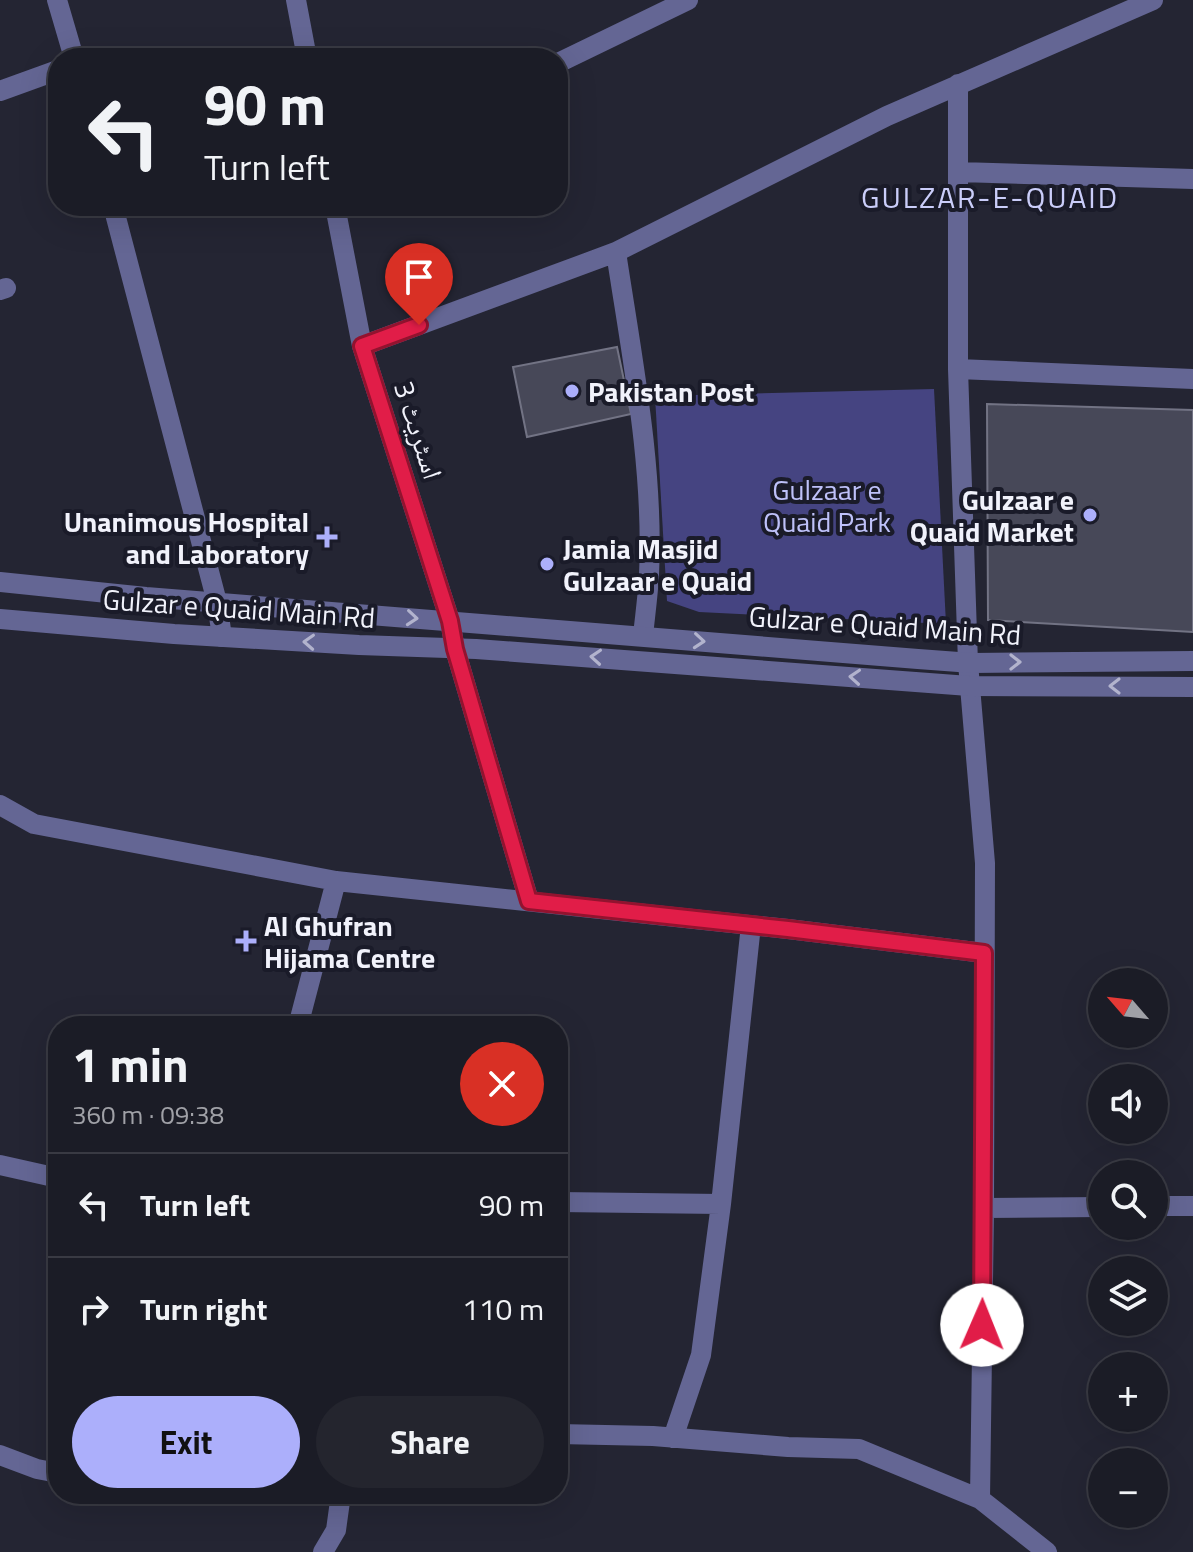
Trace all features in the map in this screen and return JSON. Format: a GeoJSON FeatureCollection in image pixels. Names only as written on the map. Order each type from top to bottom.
{"type":"FeatureCollection","features":[{"type":"Feature","properties":{"kind":"street"},"geometry":{"type":"LineString","coordinates":[[57,0],[71,48]]}},
{"type":"Feature","properties":{"kind":"street"},"geometry":{"type":"LineString","coordinates":[[296,0],[305,48]]}},
{"type":"Feature","properties":{"kind":"street"},"geometry":{"type":"LineString","coordinates":[[568,58],[688,0]]}},
{"type":"Feature","properties":{"kind":"street"},"geometry":{"type":"LineString","coordinates":[[362,346],[616,252],[887,116],[1153,0]]}},
{"type":"Feature","properties":{"kind":"street"},"geometry":{"type":"LineString","coordinates":[[0,91],[48,74]]}},
{"type":"Feature","properties":{"kind":"street"},"geometry":{"type":"LineString","coordinates":[[958,84],[958,369],[968,663],[985,863],[980,1499]]}},
{"type":"Feature","properties":{"kind":"street"},"geometry":{"type":"LineString","coordinates":[[959,172],[1193,179]]}},
{"type":"Feature","properties":{"kind":"street"},"geometry":{"type":"LineString","coordinates":[[116,216],[217,602],[222,637]]}},
{"type":"Feature","properties":{"kind":"street","name":"اسٹریٹ 3"},"geometry":{"type":"LineString","coordinates":[[337,216],[362,346],[450,621],[455,649],[529,901]]}},
{"type":"Feature","properties":{"kind":"street"},"geometry":{"type":"LineString","coordinates":[[616,252],[634,366],[647,483],[649,574],[643,636]]}},
{"type":"Feature","properties":{"kind":"street"},"geometry":{"type":"LineString","coordinates":[[958,369],[1193,379]]}},
{"type":"Feature","properties":{"kind":"street","name":"Gulzar e Quaid Main Rd"},"geometry":{"type":"LineString","coordinates":[[0,582],[968,663],[1193,661]]}},
{"type":"Feature","properties":{"kind":"street","name":"Gulzar e Quaid Main Rd"},"geometry":{"type":"LineString","coordinates":[[0,619],[222,637],[455,649],[969,686],[1193,687]]}},
{"type":"Feature","properties":{"kind":"street"},"geometry":{"type":"LineString","coordinates":[[0,805],[34,824],[336,881],[984,953]]}},
{"type":"Feature","properties":{"kind":"street"},"geometry":{"type":"LineString","coordinates":[[301,1016],[336,881]]}},
{"type":"Feature","properties":{"kind":"street"},"geometry":{"type":"LineString","coordinates":[[673,1438],[701,1355],[721,1204],[751,925]]}},
{"type":"Feature","properties":{"kind":"street"},"geometry":{"type":"LineString","coordinates":[[0,1165],[48,1176]]}},
{"type":"Feature","properties":{"kind":"street"},"geometry":{"type":"LineString","coordinates":[[568,1202],[721,1204]]}},
{"type":"Feature","properties":{"kind":"street"},"geometry":{"type":"LineString","coordinates":[[1168,1206],[1193,1206]]}},
{"type":"Feature","properties":{"kind":"street"},"geometry":{"type":"LineString","coordinates":[[984,1208],[1088,1207]]}},
{"type":"Feature","properties":{"kind":"street"},"geometry":{"type":"LineString","coordinates":[[568,1434],[859,1449],[980,1499],[1047,1552]]}},
{"type":"Feature","properties":{"kind":"street"},"geometry":{"type":"LineString","coordinates":[[0,1455],[48,1471]]}},
{"type":"Feature","properties":{"kind":"street"},"geometry":{"type":"LineString","coordinates":[[323,1552],[336,1530],[340,1504]]}},
{"type":"Feature","properties":{"kind":"green space","name":"Gulzaar e Quaid Park"},"geometry":{"type":"Polygon","coordinates":[[[934,389],[946,624],[699,612],[667,601],[655,396],[934,389]]]}},
{"type":"Feature","properties":{"kind":"building","name":"Pakistan Post"},"geometry":{"type":"Polygon","coordinates":[[[617,347],[631,414],[527,437],[513,367],[617,347]]]}},
{"type":"Feature","properties":{"kind":"building","name":"Gulzaar e Quaid Market"},"geometry":{"type":"Polygon","coordinates":[[[987,404],[1193,410],[1193,632],[988,620],[987,404]]]}},
{"type":"Feature","properties":{"kind":"place","name":"Pakistan Post"},"geometry":{"type":"Point","coordinates":[572,391]}},
{"type":"Feature","properties":{"kind":"place","name":"Gulzaar e Quaid Market"},"geometry":{"type":"Point","coordinates":[1090,515]}},
{"type":"Feature","properties":{"kind":"place","name":"Unanimous Hospital and Laboratory"},"geometry":{"type":"Point","coordinates":[327,537]}},
{"type":"Feature","properties":{"kind":"place","name":"Jamia Masjid Gulzaar e Quaid"},"geometry":{"type":"Point","coordinates":[547,564]}},
{"type":"Feature","properties":{"kind":"place","name":"Al Ghufran Hijama Centre"},"geometry":{"type":"Point","coordinates":[246,941]}},
{"type":"Feature","properties":{"kind":"district","name":"GULZAR-E-QUAID"},"geometry":{"type":"Point","coordinates":[990,197]}},
{"type":"Feature","properties":{"kind":"route"},"geometry":{"type":"LineString","coordinates":[[419,325],[362,346],[450,621],[455,649],[529,901],[984,953],[982,1325]]}}]}
